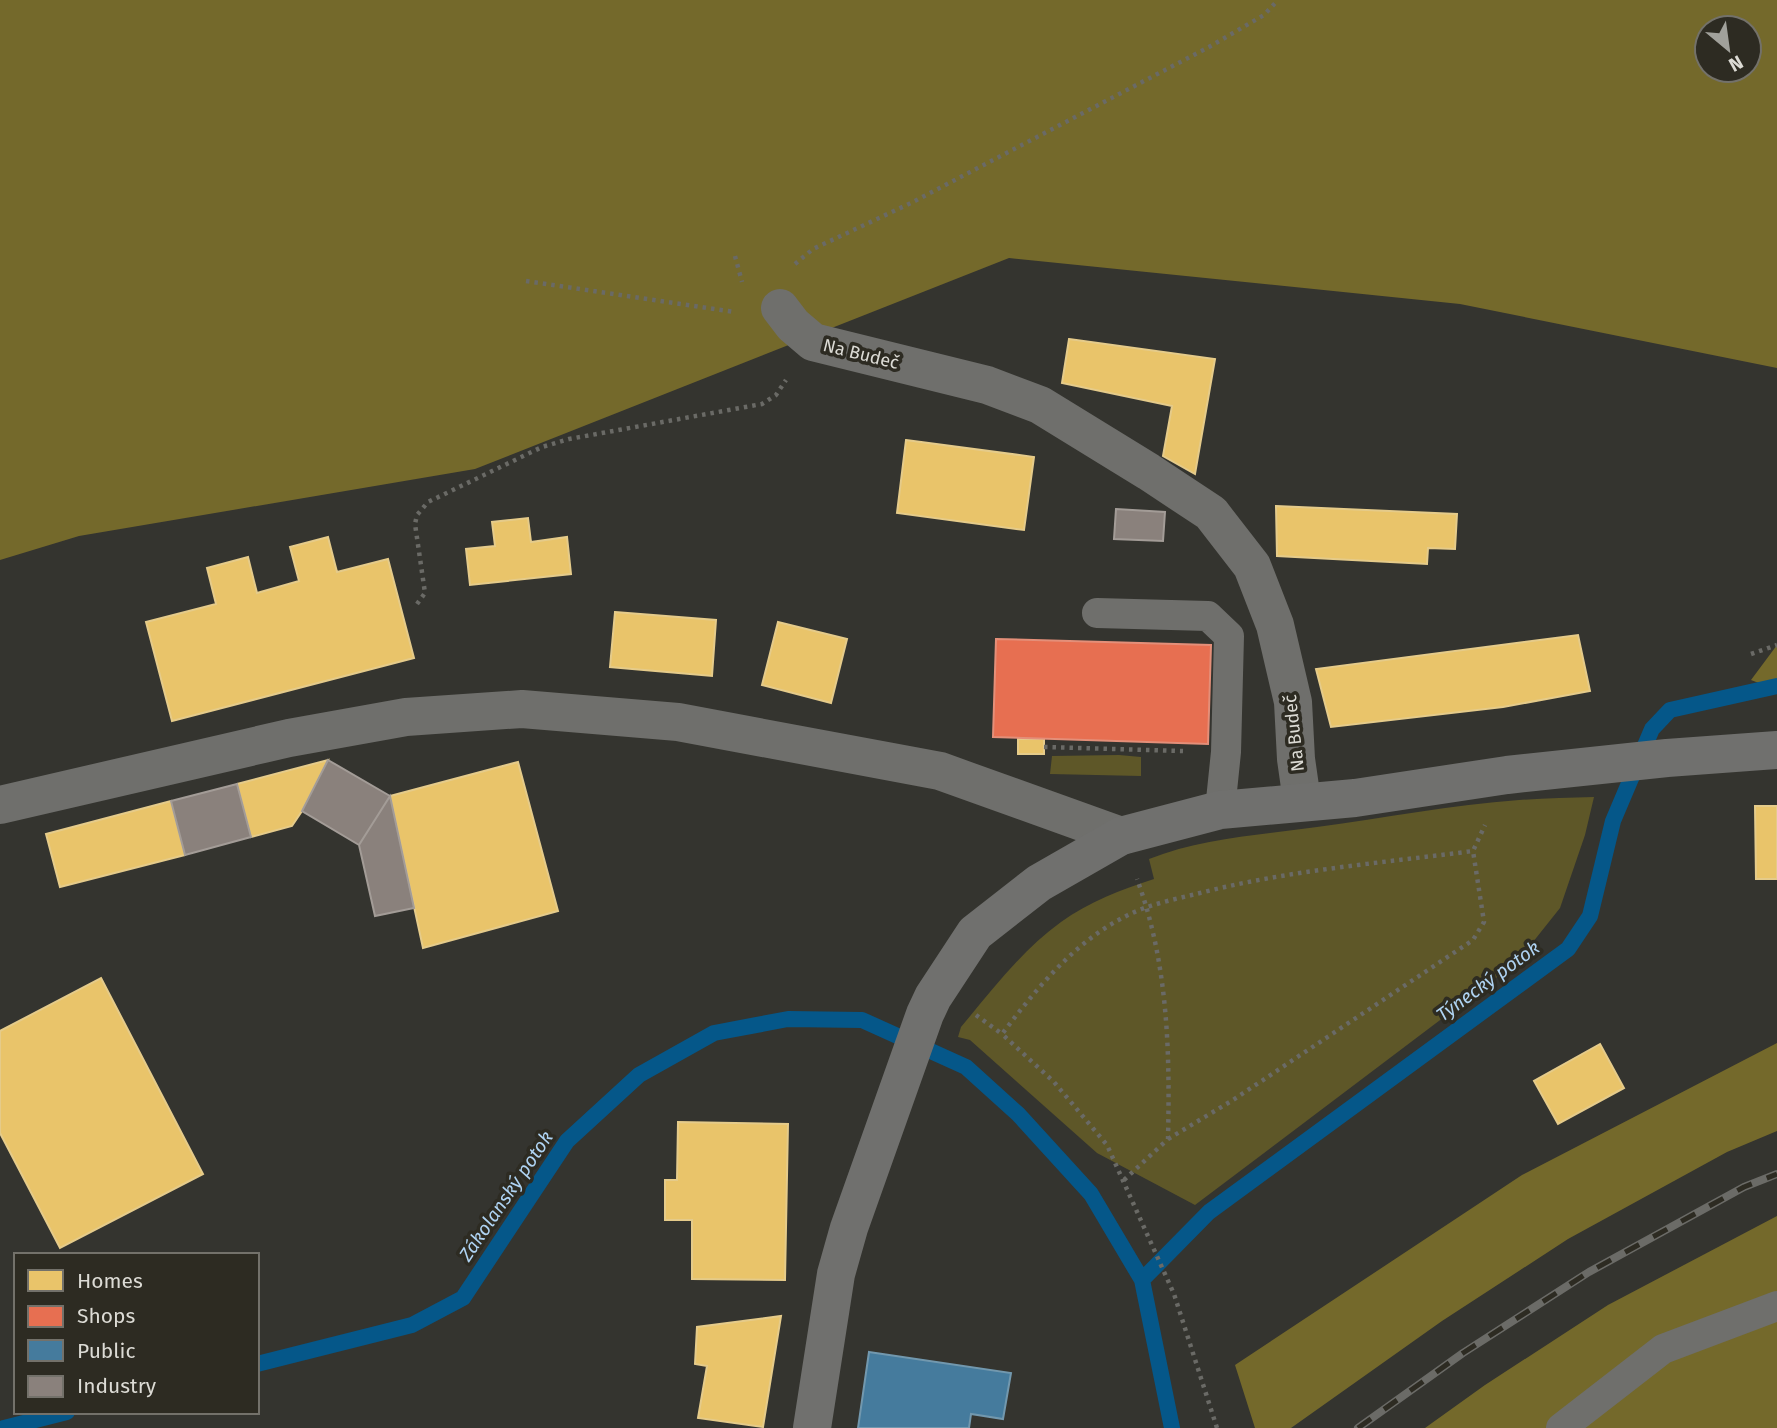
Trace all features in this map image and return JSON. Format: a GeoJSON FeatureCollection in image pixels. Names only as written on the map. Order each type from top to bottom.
{"type":"FeatureCollection","features":[{"type":"Feature","properties":{"kind":"main road"},"geometry":{"type":"LineString","coordinates":[[812,1428],[836,1274],[849,1228],[925,1014],[933,997],[975,933],[1039,883],[1121,835],[1220,810],[1355,798],[1507,775],[1777,750]]}},
{"type":"Feature","properties":{"kind":"street","name":"Na Budeč"},"geometry":{"type":"LineString","coordinates":[[787,316],[813,342],[988,385],[1040,405],[1211,513],[1252,566],[1275,625],[1293,702],[1302,802]]}},
{"type":"Feature","properties":{"kind":"street"},"geometry":{"type":"LineString","coordinates":[[0,805],[289,738],[406,717],[522,709],[678,722],[940,771],[1121,835]]}},
{"type":"Feature","properties":{"kind":"lane"},"geometry":{"type":"LineString","coordinates":[[1097,613],[1208,616],[1229,636],[1226,752],[1220,810]]}},
{"type":"Feature","properties":{"kind":"lane"},"geometry":{"type":"LineString","coordinates":[[1561,1428],[1663,1349],[1777,1306]]}},
{"type":"Feature","properties":{"kind":"path"},"geometry":{"type":"LineString","coordinates":[[526,281],[749,314],[787,316],[779,289],[785,273],[813,249],[911,203],[1209,47],[1264,15],[1278,0]]}},
{"type":"Feature","properties":{"kind":"path"},"geometry":{"type":"LineString","coordinates":[[417,604],[425,593],[415,524],[417,515],[428,502],[542,447],[569,439],[762,404]]}},
{"type":"Feature","properties":{"kind":"path"},"geometry":{"type":"LineString","coordinates":[[1751,654],[1777,645]]}},
{"type":"Feature","properties":{"kind":"path"},"geometry":{"type":"LineString","coordinates":[[1044,747],[1226,752]]}},
{"type":"Feature","properties":{"kind":"path"},"geometry":{"type":"LineString","coordinates":[[1124,1180],[1168,1139],[1233,1100],[1473,940],[1484,922],[1473,851],[1507,775]]}},
{"type":"Feature","properties":{"kind":"path"},"geometry":{"type":"LineString","coordinates":[[1121,835],[1147,907],[1166,999],[1170,1080],[1168,1139]]}},
{"type":"Feature","properties":{"kind":"path"},"geometry":{"type":"LineString","coordinates":[[1002,1034],[1043,981],[1084,944],[1128,915],[1147,907],[1256,879],[1473,851]]}},
{"type":"Feature","properties":{"kind":"path"},"geometry":{"type":"LineString","coordinates":[[978,1016],[1002,1034],[1054,1082],[1107,1145],[1174,1294],[1217,1428]]}},
{"type":"Feature","properties":{"kind":"shaded area"},"geometry":{"type":"Polygon","coordinates":[[[0,0],[1777,0],[1777,368],[1460,304],[1009,258],[475,469],[79,536],[0,560],[0,0]]]}},
{"type":"Feature","properties":{"kind":"shaded area"},"geometry":{"type":"Polygon","coordinates":[[[1777,645],[1777,690],[1751,680],[1777,645]]]}},
{"type":"Feature","properties":{"kind":"shaded area"},"geometry":{"type":"Polygon","coordinates":[[[1052,756],[1141,757],[1141,776],[1050,774],[1052,756]]]}},
{"type":"Feature","properties":{"kind":"shaded area"},"geometry":{"type":"Polygon","coordinates":[[[1594,797],[1585,835],[1560,908],[1517,962],[1195,1205],[1097,1153],[970,1040],[958,1037],[961,1027],[996,985],[1047,933],[1094,902],[1154,879],[1149,859],[1190,846],[1232,838],[1443,808],[1519,800],[1594,797]]]}},
{"type":"Feature","properties":{"kind":"shaded area"},"geometry":{"type":"Polygon","coordinates":[[[1777,1043],[1777,1131],[1727,1152],[1568,1239],[1442,1321],[1291,1428],[1255,1428],[1235,1365],[1522,1175],[1777,1043]]]}},
{"type":"Feature","properties":{"kind":"shaded area"},"geometry":{"type":"Polygon","coordinates":[[[1777,1216],[1777,1428],[1425,1428],[1485,1385],[1608,1305],[1777,1216]]]}},
{"type":"Feature","properties":{"kind":"building: Homes"},"geometry":{"type":"Polygon","coordinates":[[[1069,339],[1215,359],[1195,474],[1163,456],[1172,406],[1062,383],[1069,339]]]}},
{"type":"Feature","properties":{"kind":"building: Homes"},"geometry":{"type":"Polygon","coordinates":[[[906,440],[1034,457],[1024,530],[897,513],[906,440]]]}},
{"type":"Feature","properties":{"kind":"building: Homes"},"geometry":{"type":"Polygon","coordinates":[[[1276,506],[1457,514],[1455,549],[1428,548],[1427,564],[1277,556],[1276,506]]]}},
{"type":"Feature","properties":{"kind":"building: Homes"},"geometry":{"type":"Polygon","coordinates":[[[528,518],[531,542],[567,537],[571,574],[470,585],[466,549],[495,546],[492,522],[528,518]]]}},
{"type":"Feature","properties":{"kind":"building: Homes"},"geometry":{"type":"Polygon","coordinates":[[[328,537],[337,572],[388,559],[414,658],[172,721],[146,622],[216,604],[207,568],[248,557],[257,593],[299,581],[290,547],[328,537]]]}},
{"type":"Feature","properties":{"kind":"building: Homes"},"geometry":{"type":"Polygon","coordinates":[[[615,612],[716,620],[712,676],[610,667],[615,612]]]}},
{"type":"Feature","properties":{"kind":"building: Homes"},"geometry":{"type":"Polygon","coordinates":[[[778,622],[847,639],[831,703],[762,685],[778,622]]]}},
{"type":"Feature","properties":{"kind":"building: Homes"},"geometry":{"type":"Polygon","coordinates":[[[1578,635],[1590,691],[1503,707],[1331,727],[1316,669],[1578,635]]]}},
{"type":"Feature","properties":{"kind":"building: Homes"},"geometry":{"type":"Polygon","coordinates":[[[1018,739],[1044,739],[1044,754],[1018,754],[1018,739]]]}},
{"type":"Feature","properties":{"kind":"building: Homes"},"geometry":{"type":"Polygon","coordinates":[[[328,760],[292,826],[251,837],[237,784],[328,760]]]}},
{"type":"Feature","properties":{"kind":"building: Homes"},"geometry":{"type":"Polygon","coordinates":[[[518,762],[558,911],[423,948],[390,796],[518,762]]]}},
{"type":"Feature","properties":{"kind":"building: Homes"},"geometry":{"type":"Polygon","coordinates":[[[171,801],[185,855],[60,887],[46,834],[171,801]]]}},
{"type":"Feature","properties":{"kind":"building: Homes"},"geometry":{"type":"Polygon","coordinates":[[[1755,806],[1777,806],[1777,879],[1756,879],[1755,806]]]}},
{"type":"Feature","properties":{"kind":"building: Homes"},"geometry":{"type":"Polygon","coordinates":[[[101,978],[203,1174],[60,1248],[0,1133],[0,1031],[101,978]]]}},
{"type":"Feature","properties":{"kind":"building: Homes"},"geometry":{"type":"Polygon","coordinates":[[[1600,1044],[1624,1088],[1558,1124],[1534,1081],[1600,1044]]]}},
{"type":"Feature","properties":{"kind":"building: Homes"},"geometry":{"type":"Polygon","coordinates":[[[678,1122],[788,1124],[785,1280],[692,1279],[692,1220],[665,1220],[665,1180],[677,1180],[678,1122]]]}},
{"type":"Feature","properties":{"kind":"building: Homes"},"geometry":{"type":"Polygon","coordinates":[[[781,1316],[763,1427],[698,1418],[707,1366],[695,1364],[697,1327],[781,1316]]]}},
{"type":"Feature","properties":{"kind":"building: Shops"},"geometry":{"type":"Polygon","coordinates":[[[996,639],[1211,645],[1208,744],[993,737],[996,639]]]}},
{"type":"Feature","properties":{"kind":"building: Public"},"geometry":{"type":"Polygon","coordinates":[[[869,1352],[1011,1373],[1003,1419],[971,1414],[969,1428],[858,1428],[869,1352]]]}},
{"type":"Feature","properties":{"kind":"building: Industry"},"geometry":{"type":"Polygon","coordinates":[[[1116,509],[1165,512],[1163,541],[1114,539],[1116,509]]]}},
{"type":"Feature","properties":{"kind":"building: Industry"},"geometry":{"type":"Polygon","coordinates":[[[328,760],[390,796],[359,845],[302,811],[328,760]]]}},
{"type":"Feature","properties":{"kind":"building: Industry"},"geometry":{"type":"Polygon","coordinates":[[[237,784],[251,837],[185,855],[171,801],[237,784]]]}},
{"type":"Feature","properties":{"kind":"building: Industry"},"geometry":{"type":"Polygon","coordinates":[[[390,796],[414,908],[375,916],[359,845],[390,796]]]}},
{"type":"Feature","properties":{"kind":"waterway","name":"Týnecký potok"},"geometry":{"type":"LineString","coordinates":[[1142,1280],[1209,1212],[1568,949],[1590,916],[1613,821],[1652,729],[1670,710],[1777,686]]}},
{"type":"Feature","properties":{"kind":"waterway","name":"Zákolanský potok"},"geometry":{"type":"LineString","coordinates":[[259,1363],[412,1325],[463,1298],[567,1141],[639,1075],[714,1033],[788,1019],[862,1020],[966,1067],[1018,1114],[1091,1194],[1142,1280],[1172,1428]]}},
{"type":"Feature","properties":{"kind":"waterway","name":"Zákolanský potok"},"geometry":{"type":"LineString","coordinates":[[4,1428],[59,1414]]}},
{"type":"Feature","properties":{"kind":"railway"},"geometry":{"type":"LineString","coordinates":[[1358,1428],[1463,1353],[1589,1272],[1744,1187],[1777,1174]]}}]}
